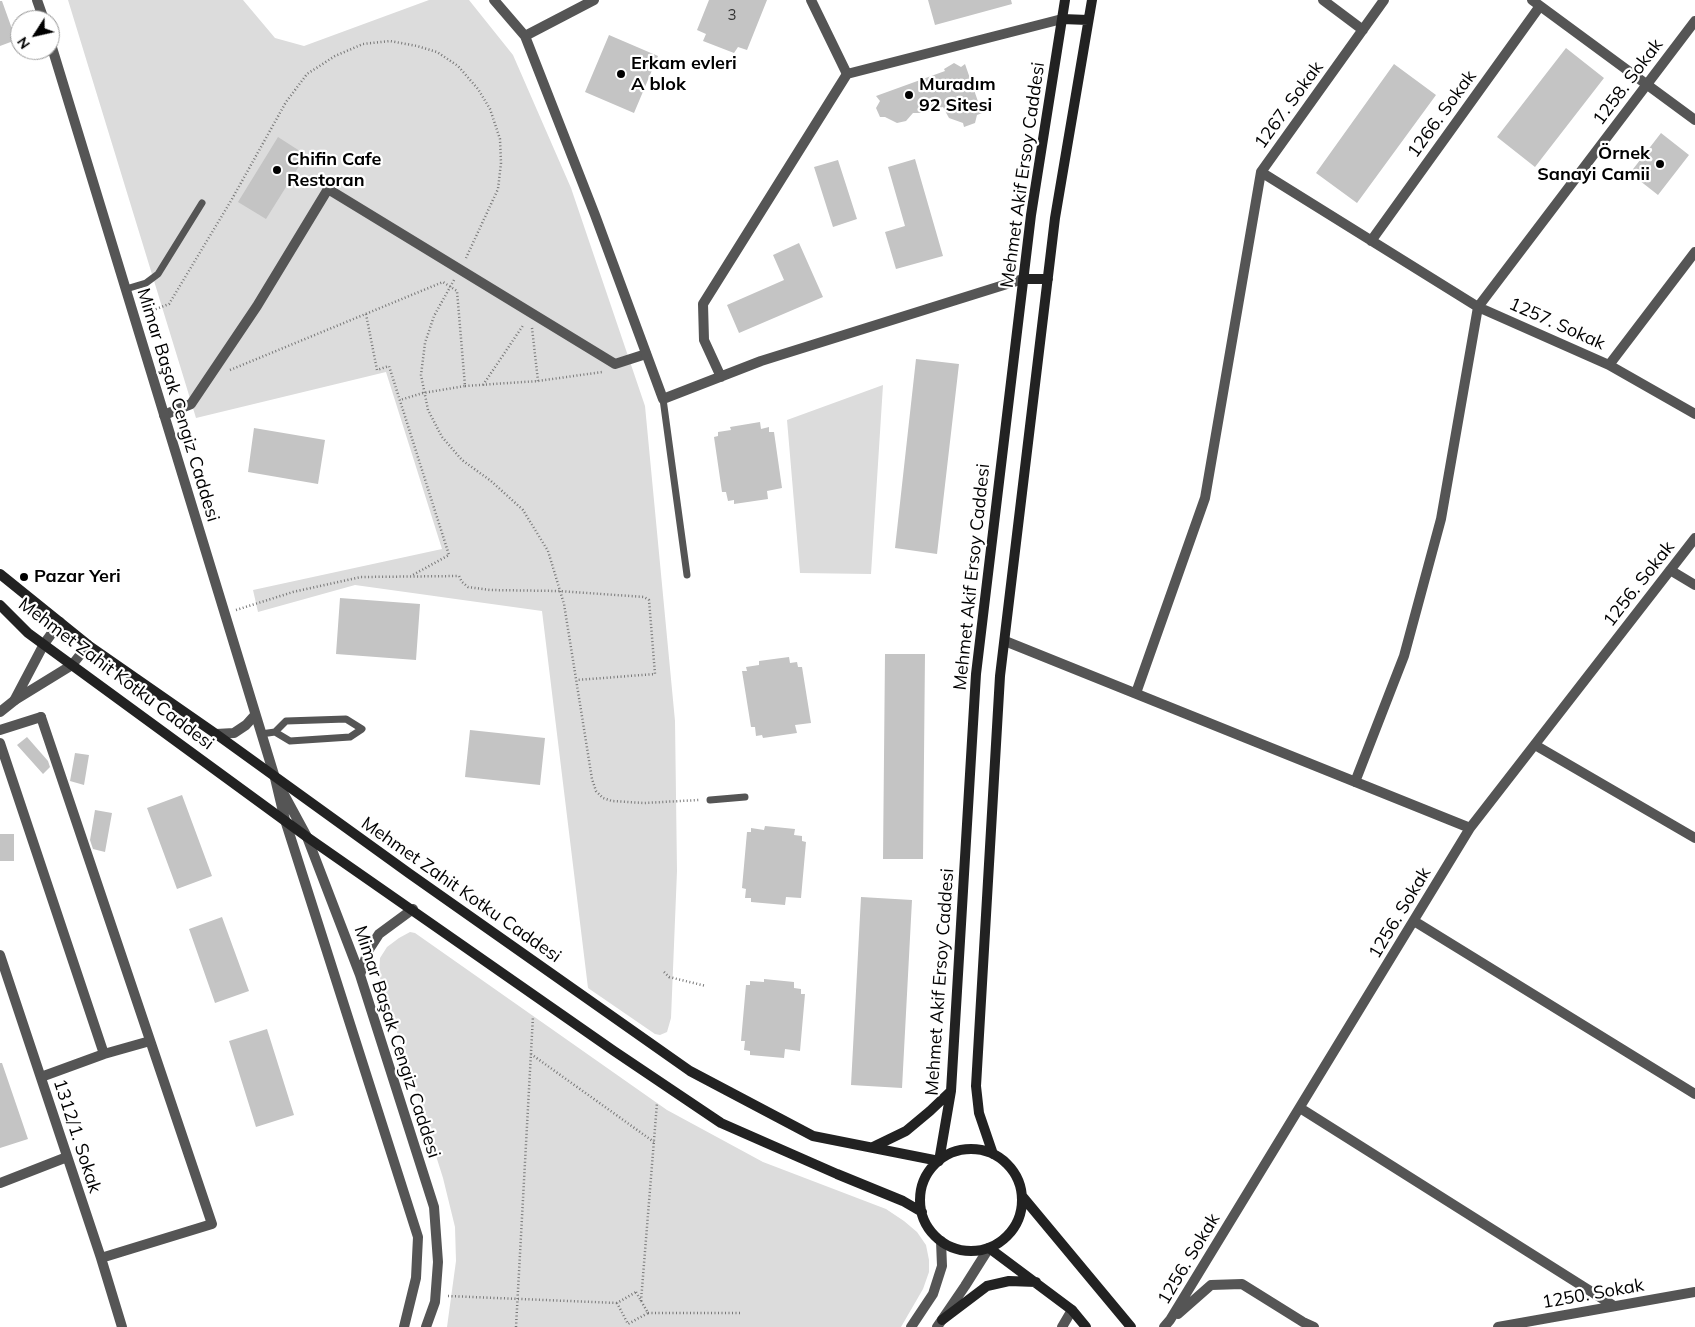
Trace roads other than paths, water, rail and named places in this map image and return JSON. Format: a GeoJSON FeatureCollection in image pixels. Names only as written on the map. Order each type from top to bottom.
{"type":"FeatureCollection","features":[{"type":"Feature","properties":{"kind":"main road","name":"Mehmet Akif Ersoy Caddesi"},"geometry":{"type":"LineString","coordinates":[[938,1161],[951,1091],[976,674],[1031,215],[1065,0]]}},
{"type":"Feature","properties":{"kind":"main road"},"geometry":{"type":"LineString","coordinates":[[993,1154],[979,1113],[976,1086],[1000,676],[1056,218],[1092,0]]}},
{"type":"Feature","properties":{"kind":"main road"},"geometry":{"type":"LineString","coordinates":[[1062,19],[1088,20]]}},
{"type":"Feature","properties":{"kind":"main road"},"geometry":{"type":"LineString","coordinates":[[1023,279],[1048,279]]}},
{"type":"Feature","properties":{"kind":"main road","name":"Mehmet Zahit Kotku Caddesi"},"geometry":{"type":"LineString","coordinates":[[0,574],[88,645],[690,1071],[813,1136],[938,1161]]}},
{"type":"Feature","properties":{"kind":"main road","name":"Mehmet Zahit Kotku Caddesi"},"geometry":{"type":"LineString","coordinates":[[0,605],[28,632],[307,836],[606,1046],[721,1123],[837,1174],[903,1200],[922,1212]]}},
{"type":"Feature","properties":{"kind":"main road"},"geometry":{"type":"LineString","coordinates":[[873,1148],[906,1130],[951,1091]]}},
{"type":"Feature","properties":{"kind":"main road"},"geometry":{"type":"LineString","coordinates":[[965,1150],[980,1150],[993,1154],[1013,1171],[1019,1183],[1022,1207],[1014,1228],[1007,1236],[989,1248],[977,1251],[964,1251],[952,1248],[933,1233],[926,1223],[920,1198],[923,1184],[929,1172],[938,1161],[951,1153],[965,1150]]}},
{"type":"Feature","properties":{"kind":"main road"},"geometry":{"type":"LineString","coordinates":[[1022,1196],[1131,1327]]}},
{"type":"Feature","properties":{"kind":"main road"},"geometry":{"type":"LineString","coordinates":[[989,1248],[1072,1310],[1086,1327]]}},
{"type":"Feature","properties":{"kind":"main road"},"geometry":{"type":"LineString","coordinates":[[939,1323],[986,1286],[1009,1281],[1036,1282]]}},
{"type":"Feature","properties":{"kind":"street"},"geometry":{"type":"LineString","coordinates":[[494,0],[525,36],[663,399],[760,362],[1023,279]]}},
{"type":"Feature","properties":{"kind":"street"},"geometry":{"type":"LineString","coordinates":[[525,36],[594,0]]}},
{"type":"Feature","properties":{"kind":"street"},"geometry":{"type":"LineString","coordinates":[[812,0],[847,74]]}},
{"type":"Feature","properties":{"kind":"street"},"geometry":{"type":"LineString","coordinates":[[1323,0],[1363,30]]}},
{"type":"Feature","properties":{"kind":"street","name":"1267. Sokak"},"geometry":{"type":"LineString","coordinates":[[1371,241],[1261,172],[1384,0]]}},
{"type":"Feature","properties":{"kind":"street"},"geometry":{"type":"LineString","coordinates":[[1536,3],[1695,120]]}},
{"type":"Feature","properties":{"kind":"street","name":"1266. Sokak"},"geometry":{"type":"LineString","coordinates":[[1371,241],[1536,3]]}},
{"type":"Feature","properties":{"kind":"street"},"geometry":{"type":"LineString","coordinates":[[721,377],[704,340],[703,304],[847,74],[1062,19]]}},
{"type":"Feature","properties":{"kind":"street","name":"1258. Sokak"},"geometry":{"type":"LineString","coordinates":[[1478,307],[1695,21]]}},
{"type":"Feature","properties":{"kind":"street","name":"Mimar Başak Cengiz Caddesi"},"geometry":{"type":"LineString","coordinates":[[56,60],[262,734],[285,820],[418,1237],[416,1278],[403,1326]]}},
{"type":"Feature","properties":{"kind":"street"},"geometry":{"type":"LineString","coordinates":[[1136,693],[1205,498],[1261,172]]}},
{"type":"Feature","properties":{"kind":"street"},"geometry":{"type":"LineString","coordinates":[[164,415],[190,404],[257,306],[328,189],[615,364],[646,354]]}},
{"type":"Feature","properties":{"kind":"street","name":"1257. Sokak"},"geometry":{"type":"LineString","coordinates":[[1371,241],[1478,307],[1608,364],[1695,252]]}},
{"type":"Feature","properties":{"kind":"street"},"geometry":{"type":"LineString","coordinates":[[1355,782],[1404,656],[1441,519],[1478,307]]}},
{"type":"Feature","properties":{"kind":"street"},"geometry":{"type":"LineString","coordinates":[[1608,364],[1695,414]]}},
{"type":"Feature","properties":{"kind":"street","name":"1256. Sokak"},"geometry":{"type":"LineString","coordinates":[[1167,1324],[1470,828],[1695,538]]}},
{"type":"Feature","properties":{"kind":"street"},"geometry":{"type":"LineString","coordinates":[[1670,570],[1695,585]]}},
{"type":"Feature","properties":{"kind":"street"},"geometry":{"type":"LineString","coordinates":[[15,700],[44,644],[60,622]]}},
{"type":"Feature","properties":{"kind":"street"},"geometry":{"type":"LineString","coordinates":[[1005,641],[1470,828]]}},
{"type":"Feature","properties":{"kind":"street"},"geometry":{"type":"LineString","coordinates":[[0,712],[15,700],[72,665],[88,645]]}},
{"type":"Feature","properties":{"kind":"street"},"geometry":{"type":"LineString","coordinates":[[216,734],[234,733],[246,725],[255,715]]}},
{"type":"Feature","properties":{"kind":"street"},"geometry":{"type":"LineString","coordinates":[[0,730],[41,717],[212,1224],[101,1258]]}},
{"type":"Feature","properties":{"kind":"street"},"geometry":{"type":"LineString","coordinates":[[0,743],[104,1054]]}},
{"type":"Feature","properties":{"kind":"street"},"geometry":{"type":"LineString","coordinates":[[1535,745],[1695,838]]}},
{"type":"Feature","properties":{"kind":"street","name":"Mimar Başak Cengiz Caddesi"},"geometry":{"type":"LineString","coordinates":[[275,778],[307,836],[360,975],[434,1207],[438,1262],[435,1299],[426,1327]]}},
{"type":"Feature","properties":{"kind":"street"},"geometry":{"type":"LineString","coordinates":[[360,975],[368,951],[379,934],[413,909]]}},
{"type":"Feature","properties":{"kind":"street"},"geometry":{"type":"LineString","coordinates":[[1414,921],[1695,1094]]}},
{"type":"Feature","properties":{"kind":"street","name":"1312/1. Sokak"},"geometry":{"type":"LineString","coordinates":[[0,955],[101,1258],[122,1327]]}},
{"type":"Feature","properties":{"kind":"street"},"geometry":{"type":"LineString","coordinates":[[41,1077],[104,1054],[150,1041]]}},
{"type":"Feature","properties":{"kind":"street"},"geometry":{"type":"LineString","coordinates":[[1300,1108],[1614,1306]]}},
{"type":"Feature","properties":{"kind":"street"},"geometry":{"type":"LineString","coordinates":[[0,1182],[67,1157]]}},
{"type":"Feature","properties":{"kind":"street"},"geometry":{"type":"LineString","coordinates":[[911,1327],[933,1294],[942,1266],[942,1241]]}},
{"type":"Feature","properties":{"kind":"street"},"geometry":{"type":"LineString","coordinates":[[939,1323],[989,1248]]}},
{"type":"Feature","properties":{"kind":"street"},"geometry":{"type":"LineString","coordinates":[[1167,1324],[1211,1285],[1242,1284],[1314,1327]]}},
{"type":"Feature","properties":{"kind":"street","name":"1250. Sokak"},"geometry":{"type":"LineString","coordinates":[[1498,1327],[1695,1292]]}},
{"type":"Feature","properties":{"kind":"street"},"geometry":{"type":"LineString","coordinates":[[433,1327],[435,1299]]}},
{"type":"Feature","properties":{"kind":"street"},"geometry":{"type":"LineString","coordinates":[[1062,1327],[1072,1310]]}},
{"type":"Feature","properties":{"kind":"lane"},"geometry":{"type":"LineString","coordinates":[[126,289],[146,283],[158,274],[202,203]]}},
{"type":"Feature","properties":{"kind":"lane"},"geometry":{"type":"LineString","coordinates":[[663,399],[687,575]]}},
{"type":"Feature","properties":{"kind":"lane"},"geometry":{"type":"LineString","coordinates":[[262,734],[275,732],[286,721],[346,719],[362,729],[350,737],[290,741],[275,732]]}},
{"type":"Feature","properties":{"kind":"lane"},"geometry":{"type":"LineString","coordinates":[[710,800],[745,797]]}},
{"type":"Feature","properties":{"kind":"place","name":"Erkam evleri A blok"},"geometry":{"type":"Point","coordinates":[621,74]}},
{"type":"Feature","properties":{"kind":"place","name":"Muradım 92 Sitesi"},"geometry":{"type":"Point","coordinates":[909,95]}},
{"type":"Feature","properties":{"kind":"place","name":"Örnek Sanayi Camii"},"geometry":{"type":"Point","coordinates":[1660,164]}},
{"type":"Feature","properties":{"kind":"place","name":"Chifin Cafe Restoran"},"geometry":{"type":"Point","coordinates":[277,170]}},
{"type":"Feature","properties":{"kind":"place","name":"Pazar Yeri"},"geometry":{"type":"Point","coordinates":[24,577]}}]}
